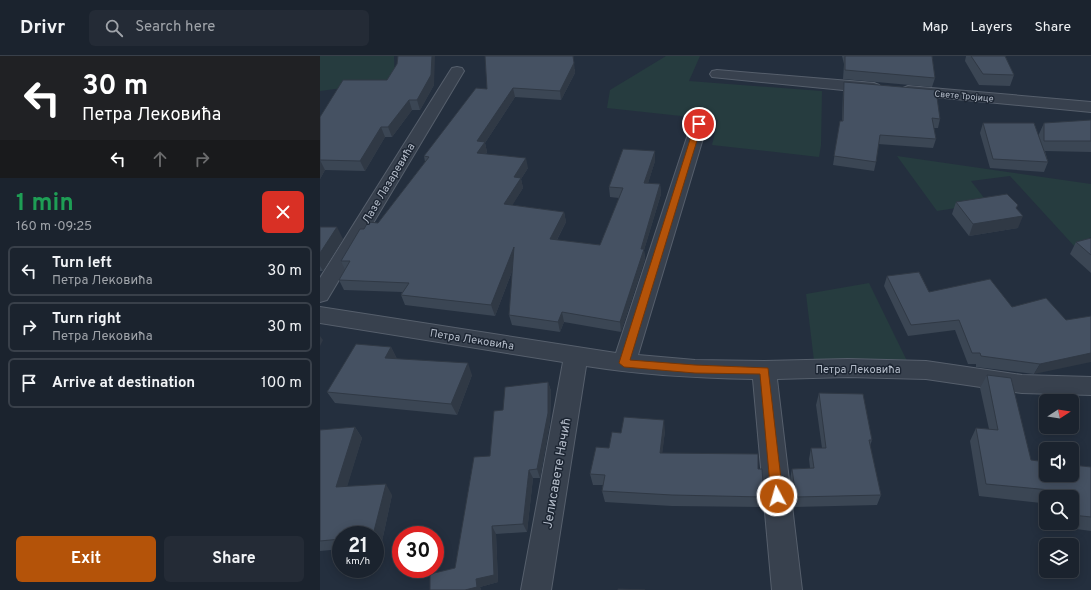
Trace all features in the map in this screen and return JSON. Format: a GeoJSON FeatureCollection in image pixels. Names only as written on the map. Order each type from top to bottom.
{"type":"FeatureCollection","features":[{"type":"Feature","properties":{"kind":"street","name":"Лазе Лазаревића"},"geometry":{"type":"LineString","coordinates":[[320,295],[456,71]]}},
{"type":"Feature","properties":{"kind":"street","name":"Свете Тројице"},"geometry":{"type":"LineString","coordinates":[[718,74],[1091,107]]}},
{"type":"Feature","properties":{"kind":"street"},"geometry":{"type":"LineString","coordinates":[[624,363],[699,124]]}},
{"type":"Feature","properties":{"kind":"street","name":"Петра Лековића"},"geometry":{"type":"LineString","coordinates":[[320,315],[624,363],[695,369],[764,370],[848,368],[926,370],[1022,384],[1091,386]]}},
{"type":"Feature","properties":{"kind":"street","name":"Јелисавете Начић"},"geometry":{"type":"LineString","coordinates":[[536,590],[576,356]]}},
{"type":"Feature","properties":{"kind":"street"},"geometry":{"type":"LineString","coordinates":[[764,370],[787,590]]}},
{"type":"Feature","properties":{"kind":"green space"},"geometry":{"type":"Polygon","coordinates":[[[320,56],[394,56],[395,81],[320,91],[320,56]]]}},
{"type":"Feature","properties":{"kind":"green space"},"geometry":{"type":"Polygon","coordinates":[[[666,56],[700,56],[689,81],[822,91],[821,145],[819,157],[712,145],[718,120],[607,108],[610,90],[666,56]]]}},
{"type":"Feature","properties":{"kind":"green space"},"geometry":{"type":"Polygon","coordinates":[[[897,156],[1091,184],[1091,237],[1075,247],[1010,176],[971,181],[988,203],[937,211],[897,156]]]}},
{"type":"Feature","properties":{"kind":"green space"},"geometry":{"type":"Polygon","coordinates":[[[869,283],[909,365],[814,361],[806,294],[869,283]]]}},
{"type":"Feature","properties":{"kind":"building"},"geometry":{"type":"Polygon","coordinates":[[[398,56],[432,56],[431,75],[417,100],[409,100],[388,127],[381,127],[360,161],[320,160],[320,117],[343,80],[387,80],[397,64],[398,56]]]}},
{"type":"Feature","properties":{"kind":"building"},"geometry":{"type":"Polygon","coordinates":[[[485,56],[573,56],[574,63],[560,91],[513,88],[477,141],[485,142],[477,153],[526,158],[514,177],[521,178],[504,204],[564,212],[550,239],[600,245],[623,188],[609,187],[623,149],[655,151],[644,183],[660,184],[641,249],[644,249],[620,322],[562,312],[558,322],[509,315],[514,247],[491,305],[401,295],[409,283],[339,280],[350,261],[341,261],[360,229],[364,229],[368,222],[378,223],[429,157],[424,156],[476,88],[487,89],[485,56]]]}},
{"type":"Feature","properties":{"kind":"building"},"geometry":{"type":"Polygon","coordinates":[[[845,56],[932,56],[935,78],[845,70],[845,56]]]}},
{"type":"Feature","properties":{"kind":"building"},"geometry":{"type":"Polygon","coordinates":[[[971,56],[1005,56],[1014,75],[983,74],[971,56]]]}},
{"type":"Feature","properties":{"kind":"building"},"geometry":{"type":"Polygon","coordinates":[[[844,82],[936,90],[940,119],[932,118],[936,139],[880,135],[876,162],[834,156],[840,121],[843,121],[844,82]]]}},
{"type":"Feature","properties":{"kind":"building"},"geometry":{"type":"Polygon","coordinates":[[[1091,120],[1091,141],[1044,141],[1044,123],[1091,120]]]}},
{"type":"Feature","properties":{"kind":"building"},"geometry":{"type":"Polygon","coordinates":[[[983,123],[1034,123],[1048,162],[993,159],[983,123]]]}},
{"type":"Feature","properties":{"kind":"building"},"geometry":{"type":"Polygon","coordinates":[[[1007,194],[1018,205],[1016,208],[1023,216],[973,224],[956,202],[1007,194]]]}},
{"type":"Feature","properties":{"kind":"building"},"geometry":{"type":"Polygon","coordinates":[[[320,227],[337,227],[320,253],[320,227]]]}},
{"type":"Feature","properties":{"kind":"building"},"geometry":{"type":"Polygon","coordinates":[[[1091,238],[1091,255],[1076,242],[1091,238]]]}},
{"type":"Feature","properties":{"kind":"building"},"geometry":{"type":"Polygon","coordinates":[[[919,272],[929,292],[990,279],[1012,307],[1046,298],[1066,320],[1091,316],[1091,353],[1040,364],[981,356],[980,353],[972,353],[959,320],[911,325],[887,276],[919,272]]]}},
{"type":"Feature","properties":{"kind":"building"},"geometry":{"type":"Polygon","coordinates":[[[356,344],[391,347],[385,358],[468,363],[451,404],[327,392],[356,344]]]}},
{"type":"Feature","properties":{"kind":"building"},"geometry":{"type":"Polygon","coordinates":[[[987,375],[1011,378],[1031,460],[1039,461],[1039,482],[1079,482],[1079,466],[1091,467],[1091,517],[1079,516],[1079,490],[1050,490],[986,484],[976,428],[998,430],[987,375]]]}},
{"type":"Feature","properties":{"kind":"building"},"geometry":{"type":"Polygon","coordinates":[[[548,382],[548,413],[537,469],[529,470],[523,524],[492,526],[494,575],[476,579],[477,587],[465,590],[430,590],[430,578],[444,578],[444,571],[455,568],[474,457],[490,456],[494,411],[503,410],[505,387],[548,382]]]}},
{"type":"Feature","properties":{"kind":"building"},"geometry":{"type":"Polygon","coordinates":[[[819,393],[863,394],[872,440],[869,440],[881,495],[796,497],[792,469],[814,468],[811,448],[826,448],[819,393]]]}},
{"type":"Feature","properties":{"kind":"building"},"geometry":{"type":"Polygon","coordinates":[[[624,417],[664,420],[660,453],[758,454],[758,469],[762,469],[764,497],[672,495],[602,491],[605,475],[590,474],[596,447],[609,448],[612,432],[621,433],[624,417]]]}},
{"type":"Feature","properties":{"kind":"building"},"geometry":{"type":"Polygon","coordinates":[[[355,427],[336,487],[386,484],[375,526],[332,526],[332,540],[320,541],[320,430],[355,427]]]}},
{"type":"Feature","properties":{"kind":"building"},"geometry":{"type":"Polygon","coordinates":[[[618,589],[645,590],[618,590],[618,589]]]}},
{"type":"Feature","properties":{"kind":"route"},"geometry":{"type":"LineString","coordinates":[[699,124],[624,363],[695,369],[764,370],[777,496]]}}]}
